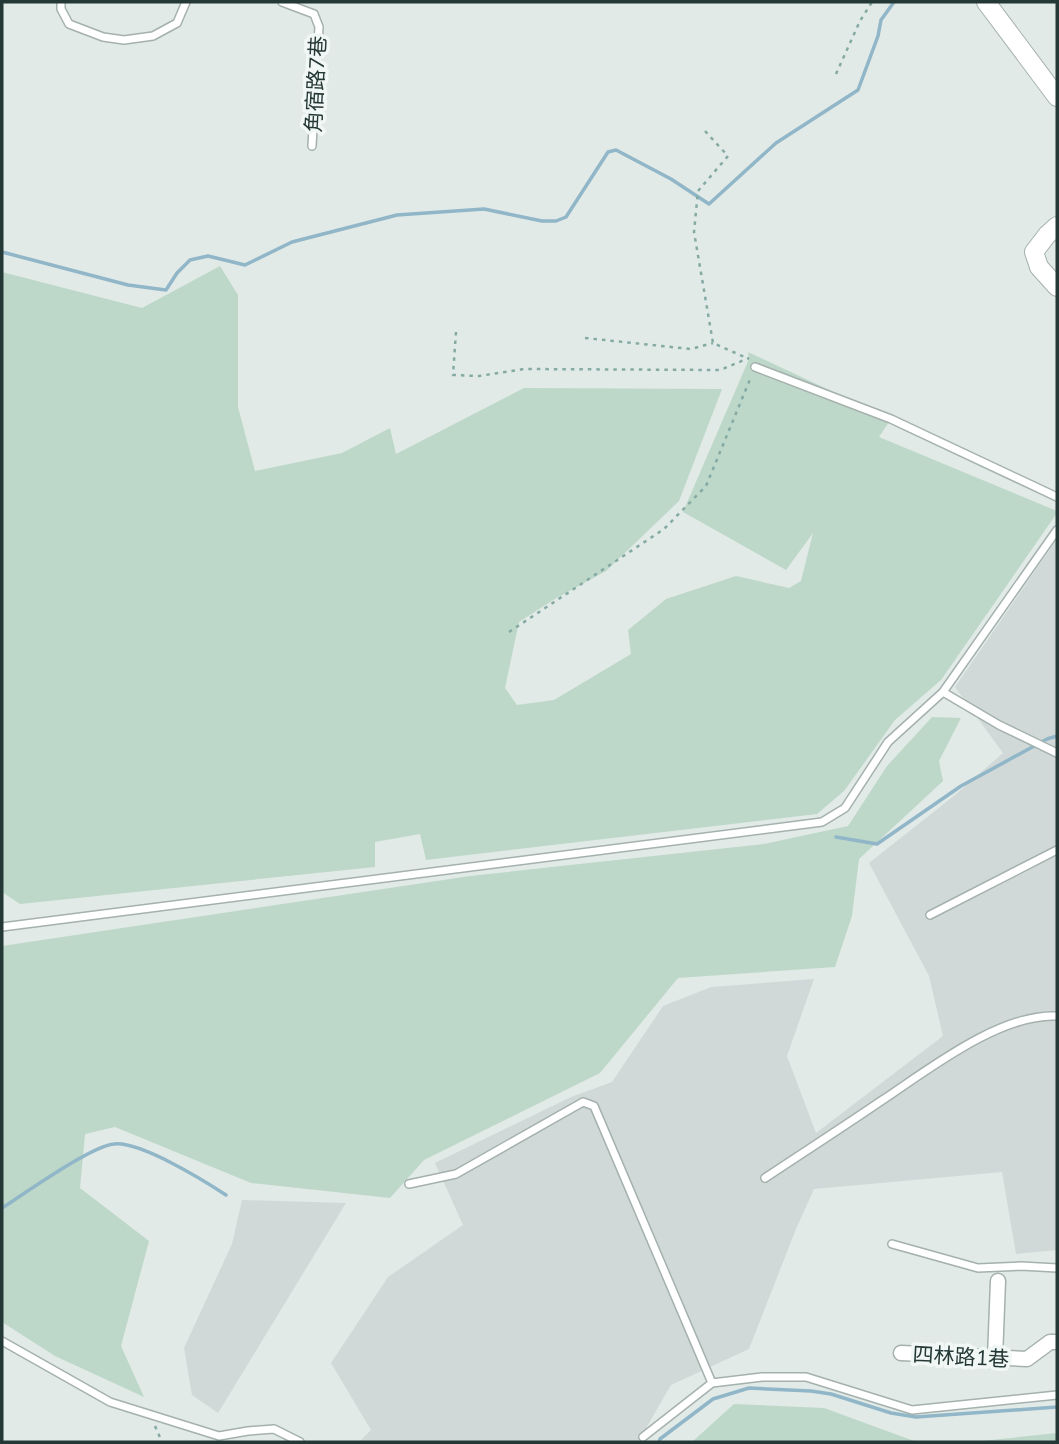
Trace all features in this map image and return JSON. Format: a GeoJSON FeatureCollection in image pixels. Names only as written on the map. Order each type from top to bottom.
{"type":"FeatureCollection","features":[{"type":"Feature","properties":{"kind":"street"},"geometry":{"type":"LineString","coordinates":[[986,2],[1057,97]]}},
{"type":"Feature","properties":{"kind":"street"},"geometry":{"type":"LineString","coordinates":[[1057,226],[1034,252],[1039,267],[1057,287]]}},
{"type":"Feature","properties":{"kind":"street"},"geometry":{"type":"LineString","coordinates":[[995,1358],[998,1281]]}},
{"type":"Feature","properties":{"kind":"street","name":"四林路1巷"},"geometry":{"type":"LineString","coordinates":[[901,1353],[1027,1359],[1050,1342],[1057,1342]]}},
{"type":"Feature","properties":{"kind":"lane"},"geometry":{"type":"LineString","coordinates":[[61,2],[69,24],[103,37],[124,40],[153,36],[177,23],[186,2]]}},
{"type":"Feature","properties":{"kind":"lane","name":"角宿路7巷"},"geometry":{"type":"LineString","coordinates":[[282,2],[314,15],[319,27],[312,146]]}},
{"type":"Feature","properties":{"kind":"lane"},"geometry":{"type":"LineString","coordinates":[[755,367],[891,419],[1057,497]]}},
{"type":"Feature","properties":{"kind":"lane"},"geometry":{"type":"LineString","coordinates":[[2,927],[822,822],[845,808],[888,742],[943,692],[1057,530]]}},
{"type":"Feature","properties":{"kind":"lane"},"geometry":{"type":"LineString","coordinates":[[943,692],[999,725],[1057,753]]}},
{"type":"Feature","properties":{"kind":"lane"},"geometry":{"type":"LineString","coordinates":[[930,915],[1057,850]]}},
{"type":"Feature","properties":{"kind":"lane"},"geometry":{"type":"LineString","coordinates":[[765,1178],[971,1042],[1020,1020],[1043,1015],[1057,1016]]}},
{"type":"Feature","properties":{"kind":"lane"},"geometry":{"type":"LineString","coordinates":[[409,1184],[456,1174],[583,1102],[594,1106],[712,1383]]}},
{"type":"Feature","properties":{"kind":"lane"},"geometry":{"type":"LineString","coordinates":[[892,1244],[978,1268],[1057,1268]]}},
{"type":"Feature","properties":{"kind":"lane"},"geometry":{"type":"LineString","coordinates":[[2,1341],[110,1402],[219,1436],[274,1429],[300,1442]]}},
{"type":"Feature","properties":{"kind":"lane"},"geometry":{"type":"LineString","coordinates":[[643,1437],[712,1383],[762,1377],[806,1377],[912,1410],[1057,1395]]}},
{"type":"Feature","properties":{"kind":"path"},"geometry":{"type":"LineString","coordinates":[[836,74],[860,21],[872,2]]}},
{"type":"Feature","properties":{"kind":"path"},"geometry":{"type":"LineString","coordinates":[[705,131],[728,156],[698,191],[694,233],[713,343]]}},
{"type":"Feature","properties":{"kind":"path"},"geometry":{"type":"LineString","coordinates":[[456,332],[453,375],[479,376],[524,369],[720,370],[749,358]]}},
{"type":"Feature","properties":{"kind":"path"},"geometry":{"type":"LineString","coordinates":[[509,632],[664,528],[706,486],[755,367],[749,358],[713,343],[691,349],[585,338]]}},
{"type":"Feature","properties":{"kind":"path"},"geometry":{"type":"LineString","coordinates":[[149,1414],[162,1442]]}},
{"type":"Feature","properties":{"kind":"shaded area"},"geometry":{"type":"Polygon","coordinates":[[[1057,539],[1057,1250],[1016,1254],[1002,1172],[814,1189],[749,1349],[671,1385],[638,1442],[359,1442],[371,1430],[331,1363],[388,1277],[463,1225],[435,1163],[571,1097],[612,1082],[663,1006],[711,987],[814,979],[787,1056],[816,1133],[943,1036],[929,976],[869,863],[1003,753],[955,687],[1057,539]]]}},
{"type":"Feature","properties":{"kind":"shaded area"},"geometry":{"type":"Polygon","coordinates":[[[242,1200],[346,1203],[218,1413],[192,1395],[184,1348],[232,1244],[242,1200]]]}},
{"type":"Feature","properties":{"kind":"green space"},"geometry":{"type":"Polygon","coordinates":[[[220,266],[238,295],[238,407],[255,471],[342,453],[390,428],[396,454],[524,388],[722,389],[679,501],[606,571],[519,622],[505,688],[517,705],[554,700],[631,654],[628,630],[666,599],[736,576],[789,588],[801,581],[813,533],[786,570],[683,512],[749,359],[748,352],[891,419],[879,437],[1057,513],[941,680],[895,720],[844,791],[817,814],[426,860],[420,834],[375,842],[375,867],[20,904],[2,892],[2,272],[142,308],[220,266]]]}},
{"type":"Feature","properties":{"kind":"green space"},"geometry":{"type":"Polygon","coordinates":[[[932,717],[961,718],[939,761],[943,781],[859,859],[852,916],[835,967],[678,978],[600,1073],[424,1160],[390,1198],[251,1183],[115,1127],[85,1134],[80,1188],[149,1241],[121,1346],[144,1397],[55,1356],[2,1322],[2,946],[470,876],[764,844],[848,826],[887,766],[932,717]]]}},
{"type":"Feature","properties":{"kind":"green space"},"geometry":{"type":"Polygon","coordinates":[[[734,1404],[824,1408],[917,1442],[692,1442],[734,1404]]]}},
{"type":"Feature","properties":{"kind":"green space"},"geometry":{"type":"Polygon","coordinates":[[[1057,1433],[1057,1442],[972,1442],[1057,1433]]]}},
{"type":"Feature","properties":{"kind":"waterway"},"geometry":{"type":"LineString","coordinates":[[2,252],[128,285],[166,290],[190,260],[208,256],[245,265],[292,242],[397,215],[484,209],[542,221],[556,221],[566,217],[608,152],[616,150],[671,179],[709,204],[776,143],[858,90],[878,36],[881,20],[894,2]]}},
{"type":"Feature","properties":{"kind":"waterway"},"geometry":{"type":"LineString","coordinates":[[836,837],[877,844],[961,786],[1057,736]]}},
{"type":"Feature","properties":{"kind":"waterway"},"geometry":{"type":"LineString","coordinates":[[2,1208],[74,1161],[114,1144],[155,1155],[226,1195]]}},
{"type":"Feature","properties":{"kind":"waterway"},"geometry":{"type":"LineString","coordinates":[[659,1442],[713,1399],[749,1388],[831,1394],[891,1413],[916,1417],[1057,1407]]}}]}
